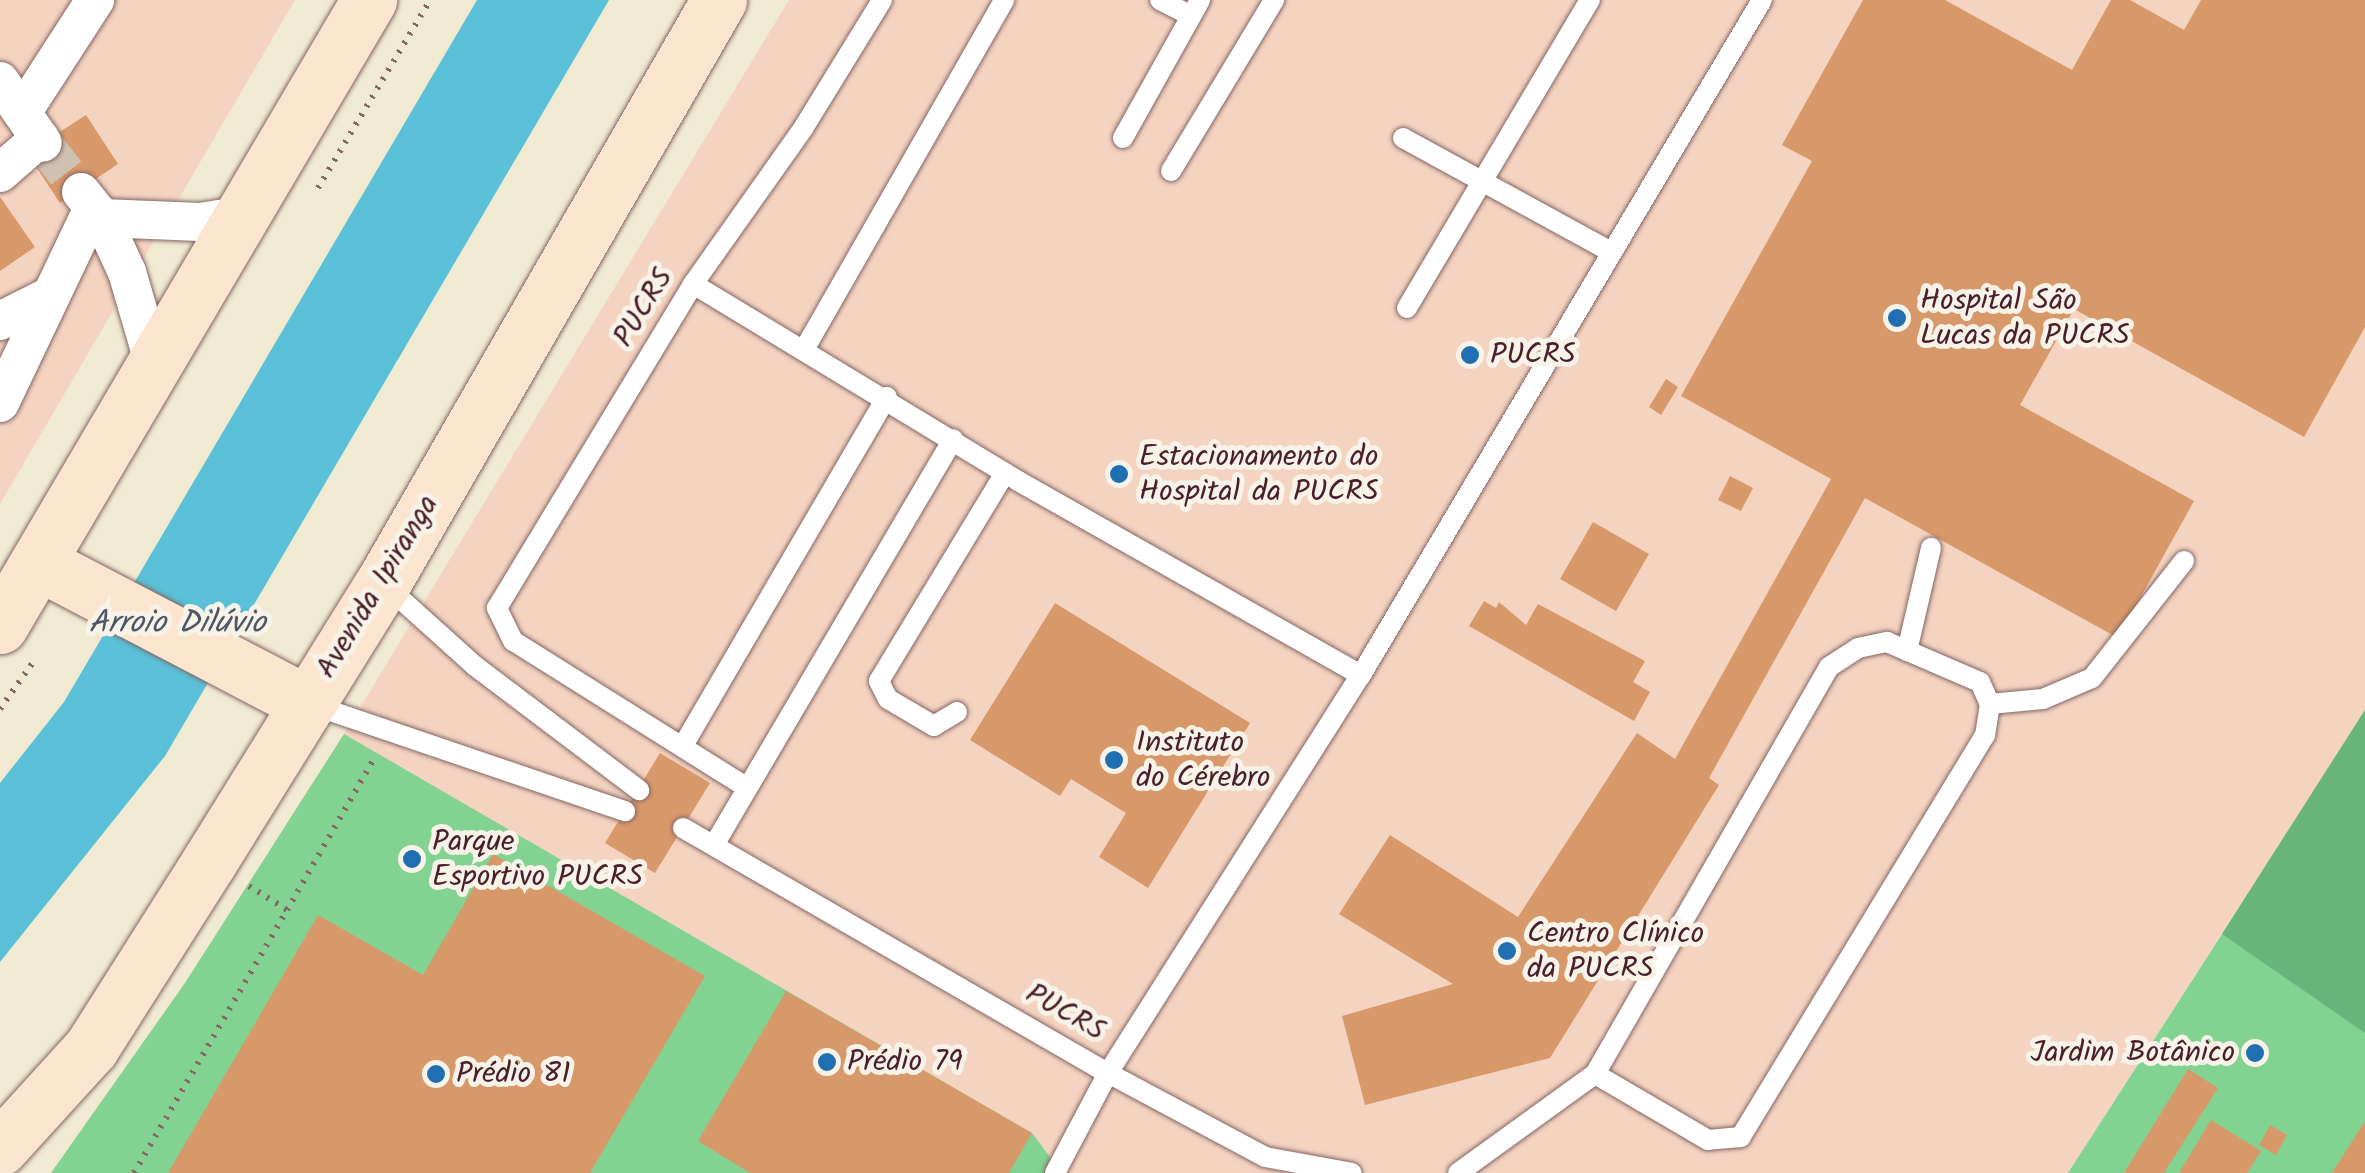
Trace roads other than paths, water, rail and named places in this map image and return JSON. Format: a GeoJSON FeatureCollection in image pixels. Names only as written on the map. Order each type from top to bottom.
{"type":"FeatureCollection","features":[{"type":"Feature","properties":{"kind":"main road"},"geometry":{"type":"LineString","coordinates":[[0,626],[369,0]]}},
{"type":"Feature","properties":{"kind":"main road","name":"Avenida Ipiranga"},"geometry":{"type":"LineString","coordinates":[[0,1148],[91,1048],[209,862],[383,582],[719,0]]}},
{"type":"Feature","properties":{"kind":"main road"},"geometry":{"type":"LineString","coordinates":[[39,563],[307,703]]}},
{"type":"Feature","properties":{"kind":"street"},"geometry":{"type":"LineString","coordinates":[[0,173],[35,131],[95,0]]}},
{"type":"Feature","properties":{"kind":"street"},"geometry":{"type":"LineString","coordinates":[[0,81],[35,131]]}},
{"type":"Feature","properties":{"kind":"street"},"geometry":{"type":"LineString","coordinates":[[92,205],[200,222],[244,215]]}},
{"type":"Feature","properties":{"kind":"street"},"geometry":{"type":"LineString","coordinates":[[0,403],[92,205]]}},
{"type":"Feature","properties":{"kind":"street"},"geometry":{"type":"LineString","coordinates":[[92,205],[128,272],[155,368]]}},
{"type":"Feature","properties":{"kind":"street"},"geometry":{"type":"LineString","coordinates":[[0,321],[48,297]]}},
{"type":"Feature","properties":{"kind":"lane","name":"PUCRS"},"geometry":{"type":"LineString","coordinates":[[684,744],[513,641],[497,608],[693,284],[804,128],[882,0]]}},
{"type":"Feature","properties":{"kind":"lane"},"geometry":{"type":"LineString","coordinates":[[805,348],[1004,0]]}},
{"type":"Feature","properties":{"kind":"lane"},"geometry":{"type":"LineString","coordinates":[[1123,138],[1195,8],[1160,0]]}},
{"type":"Feature","properties":{"kind":"lane"},"geometry":{"type":"LineString","coordinates":[[1172,171],[1274,0]]}},
{"type":"Feature","properties":{"kind":"lane"},"geometry":{"type":"LineString","coordinates":[[1408,308],[1590,0]]}},
{"type":"Feature","properties":{"kind":"lane","name":"PUCRS"},"geometry":{"type":"LineString","coordinates":[[683,828],[1108,1073],[1361,675],[1762,0]]}},
{"type":"Feature","properties":{"kind":"lane"},"geometry":{"type":"LineString","coordinates":[[1403,138],[1610,252]]}},
{"type":"Feature","properties":{"kind":"lane"},"geometry":{"type":"LineString","coordinates":[[693,284],[887,397],[1005,473],[1361,675]]}},
{"type":"Feature","properties":{"kind":"lane"},"geometry":{"type":"LineString","coordinates":[[746,787],[684,744],[887,397]]}},
{"type":"Feature","properties":{"kind":"lane"},"geometry":{"type":"LineString","coordinates":[[714,844],[953,439]]}},
{"type":"Feature","properties":{"kind":"lane"},"geometry":{"type":"LineString","coordinates":[[957,712],[934,726],[888,699],[879,681],[1005,473]]}},
{"type":"Feature","properties":{"kind":"lane"},"geometry":{"type":"LineString","coordinates":[[1907,651],[1931,548]]}},
{"type":"Feature","properties":{"kind":"lane"},"geometry":{"type":"LineString","coordinates":[[1990,704],[2043,699],[2092,678],[2184,561]]}},
{"type":"Feature","properties":{"kind":"lane"},"geometry":{"type":"LineString","coordinates":[[383,582],[475,666],[638,790]]}},
{"type":"Feature","properties":{"kind":"lane"},"geometry":{"type":"LineString","coordinates":[[1458,1173],[1595,1074],[1829,667],[1858,648],[1887,642],[1980,682],[1990,704],[1985,734],[1741,1137],[1708,1140],[1595,1074]]}},
{"type":"Feature","properties":{"kind":"lane"},"geometry":{"type":"LineString","coordinates":[[307,703],[388,735],[625,812]]}},
{"type":"Feature","properties":{"kind":"lane"},"geometry":{"type":"LineString","coordinates":[[1055,1173],[1108,1073],[1265,1158],[1352,1173]]}},
{"type":"Feature","properties":{"kind":"water","name":"Arroio Dilúvio"},"geometry":{"type":"Polygon","coordinates":[[[477,0],[609,0],[165,756],[0,962],[0,783],[64,702],[477,0]]]}},
{"type":"Feature","properties":{"kind":"tunnel"},"geometry":{"type":"LineString","coordinates":[[43,143],[79,190]]}},
{"type":"Feature","properties":{"kind":"place","name":"Hospital São Lucas da PUCRS"},"geometry":{"type":"Point","coordinates":[1897,318]}},
{"type":"Feature","properties":{"kind":"place","name":"PUCRS"},"geometry":{"type":"Point","coordinates":[1470,355]}},
{"type":"Feature","properties":{"kind":"place","name":"Estacionamento do Hospital da PUCRS"},"geometry":{"type":"Point","coordinates":[1119,474]}},
{"type":"Feature","properties":{"kind":"place","name":"Instituto do Cérebro"},"geometry":{"type":"Point","coordinates":[1114,760]}},
{"type":"Feature","properties":{"kind":"place","name":"Parque Esportivo PUCRS"},"geometry":{"type":"Point","coordinates":[412,859]}},
{"type":"Feature","properties":{"kind":"place","name":"Centro Clínico da PUCRS"},"geometry":{"type":"Point","coordinates":[1507,951]}},
{"type":"Feature","properties":{"kind":"place","name":"Jardim Botânico"},"geometry":{"type":"Point","coordinates":[2255,1053]}},
{"type":"Feature","properties":{"kind":"place","name":"Prédio 79"},"geometry":{"type":"Point","coordinates":[827,1062]}},
{"type":"Feature","properties":{"kind":"place","name":"Prédio 81"},"geometry":{"type":"Point","coordinates":[436,1074]}}]}
